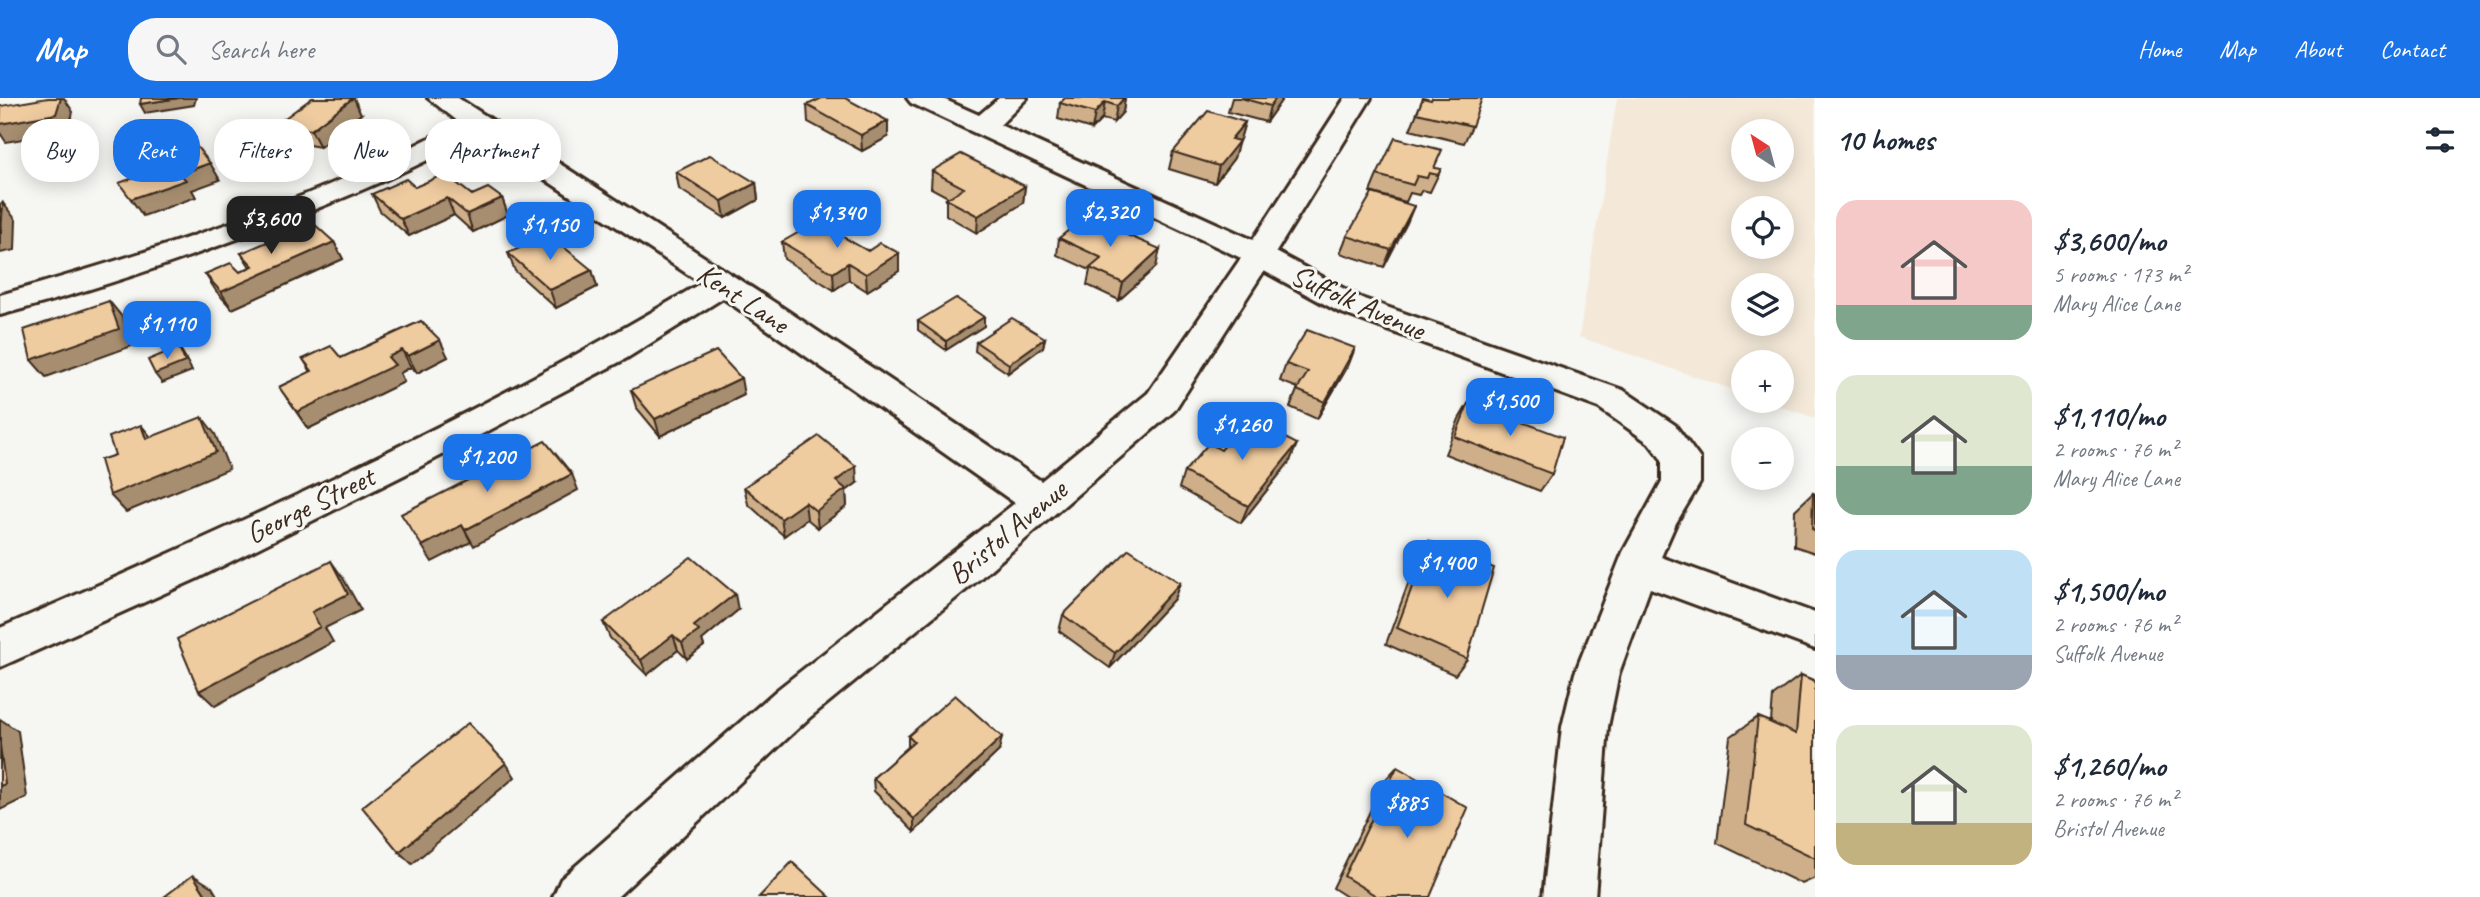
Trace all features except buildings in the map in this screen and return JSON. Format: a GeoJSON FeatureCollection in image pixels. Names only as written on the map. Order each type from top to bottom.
{"type":"FeatureCollection","features":[{"type":"Feature","properties":{"kind":"street","name":"Kent Lane"},"geometry":{"type":"LineString","coordinates":[[441,98],[473,119]]}},
{"type":"Feature","properties":{"kind":"street","name":"Suffolk Avenue"},"geometry":{"type":"LineString","coordinates":[[920,98],[1258,254],[1350,305],[1611,399],[1662,434],[1681,459],[1681,483],[1659,518],[1597,673],[1585,727],[1569,897]]}},
{"type":"Feature","properties":{"kind":"street"},"geometry":{"type":"LineString","coordinates":[[982,127],[1014,98]]}},
{"type":"Feature","properties":{"kind":"street","name":"Bristol Avenue"},"geometry":{"type":"LineString","coordinates":[[579,897],[793,704],[1043,502],[1161,402],[1358,98]]}},
{"type":"Feature","properties":{"kind":"street"},"geometry":{"type":"LineString","coordinates":[[0,305],[132,267],[250,224],[425,150]]}},
{"type":"Feature","properties":{"kind":"street","name":"Kent Lane"},"geometry":{"type":"LineString","coordinates":[[561,177],[1043,502]]}},
{"type":"Feature","properties":{"kind":"street","name":"George Street"},"geometry":{"type":"LineString","coordinates":[[0,648],[182,566],[406,458],[615,350],[722,284]]}},
{"type":"Feature","properties":{"kind":"street"},"geometry":{"type":"LineString","coordinates":[[1638,566],[1815,631]]}},
{"type":"Feature","properties":{"kind":"shaded area"},"geometry":{"type":"Polygon","coordinates":[[[1617,98],[1815,98],[1815,418],[1794,411],[1794,350],[1731,350],[1731,389],[1579,337],[1617,98]]]}}]}
